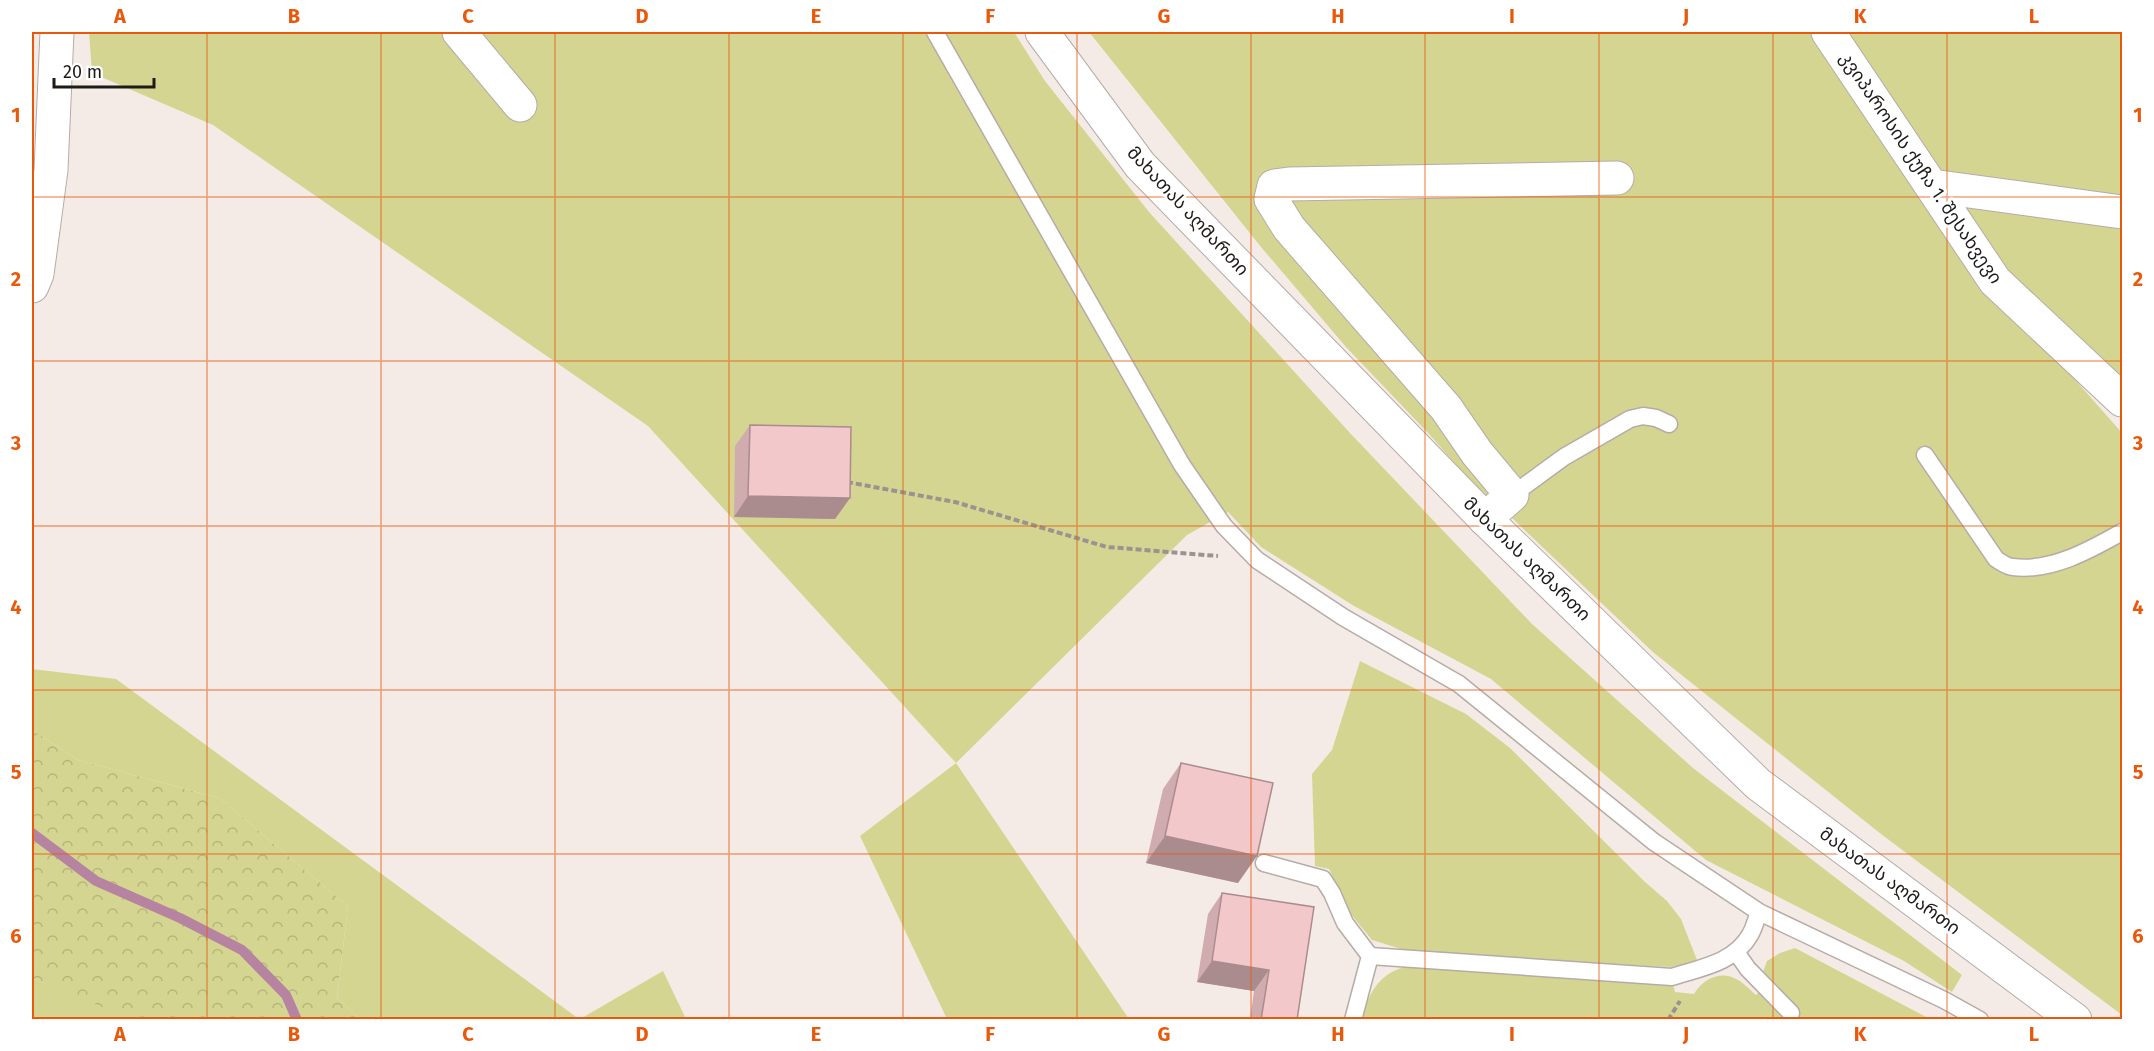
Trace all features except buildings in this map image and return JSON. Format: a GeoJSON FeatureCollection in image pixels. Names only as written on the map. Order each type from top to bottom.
{"type":"FeatureCollection","features":[{"type":"Feature","properties":{"kind":"street"},"geometry":{"type":"LineString","coordinates":[[32,286],[37,274],[51,170],[57,32]]}},
{"type":"Feature","properties":{"kind":"street"},"geometry":{"type":"LineString","coordinates":[[459,32],[520,105]]}},
{"type":"Feature","properties":{"kind":"street","name":"მახათას აღმართი"},"geometry":{"type":"LineString","coordinates":[[1042,32],[1140,165],[1485,519],[1758,784],[2075,1020]]}},
{"type":"Feature","properties":{"kind":"street","name":"კვიპაროსის ქუჩა 1. შესახვევი"},"geometry":{"type":"LineString","coordinates":[[1828,32],[1995,280],[2122,400]]}},
{"type":"Feature","properties":{"kind":"street"},"geometry":{"type":"LineString","coordinates":[[1485,519],[1512,495],[1477,453],[1446,408],[1289,228],[1271,199],[1274,186],[1617,178]]}},
{"type":"Feature","properties":{"kind":"street"},"geometry":{"type":"LineString","coordinates":[[1932,186],[2122,212]]}},
{"type":"Feature","properties":{"kind":"lane"},"geometry":{"type":"LineString","coordinates":[[935,32],[1182,465],[1224,526],[1257,560],[1343,617],[1459,684],[1654,842],[1759,912],[1944,1000],[1980,1020]]}},
{"type":"Feature","properties":{"kind":"lane"},"geometry":{"type":"LineString","coordinates":[[1512,495],[1564,457],[1630,419],[1643,416],[1656,418],[1669,424]]}},
{"type":"Feature","properties":{"kind":"lane"},"geometry":{"type":"LineString","coordinates":[[1925,455],[1996,560],[2011,567],[2038,567],[2084,553],[2122,532]]}},
{"type":"Feature","properties":{"kind":"lane"},"geometry":{"type":"LineString","coordinates":[[1264,863],[1323,879],[1345,923],[1370,956],[1672,977],[1713,965],[1736,952],[1750,935],[1759,912]]}},
{"type":"Feature","properties":{"kind":"lane"},"geometry":{"type":"LineString","coordinates":[[1736,952],[1748,969],[1791,1013]]}},
{"type":"Feature","properties":{"kind":"lane"},"geometry":{"type":"LineString","coordinates":[[1353,1020],[1370,956]]}},
{"type":"Feature","properties":{"kind":"path"},"geometry":{"type":"LineString","coordinates":[[836,480],[955,502],[1107,547],[1257,560]]}},
{"type":"Feature","properties":{"kind":"green space"},"geometry":{"type":"Polygon","coordinates":[[[89,32],[1014,32],[1045,81],[1149,212],[1350,433],[1532,624],[1693,768],[1962,975],[1952,992],[1904,961],[1706,860],[1491,679],[1354,606],[1261,547],[1228,512],[1187,535],[956,763],[648,426],[213,125],[92,73],[89,32]]]}},
{"type":"Feature","properties":{"kind":"green space"},"geometry":{"type":"Polygon","coordinates":[[[1089,32],[2122,32],[2122,389],[2027,325],[2122,433],[2122,1015],[1881,834],[1654,653],[1512,518],[1487,500],[1429,434],[1346,347],[1261,247],[1089,32]]]}},
{"type":"Feature","properties":{"kind":"green space"},"geometry":{"type":"Polygon","coordinates":[[[1360,661],[1466,714],[1510,748],[1667,901],[1681,919],[1697,960],[1686,965],[1670,967],[1421,955],[1372,940],[1350,913],[1329,869],[1315,866],[1312,774],[1332,750],[1360,661]]]}},
{"type":"Feature","properties":{"kind":"green space"},"geometry":{"type":"Polygon","coordinates":[[[32,669],[116,679],[579,1019],[360,1019],[337,998],[348,906],[219,798],[78,760],[32,730],[32,669]]]}},
{"type":"Feature","properties":{"kind":"green space"},"geometry":{"type":"Polygon","coordinates":[[[32,730],[78,760],[219,798],[348,906],[337,998],[360,1019],[131,1019],[32,978],[32,730]]]}},
{"type":"Feature","properties":{"kind":"green space"},"geometry":{"type":"Polygon","coordinates":[[[956,763],[1129,1019],[947,1019],[860,836],[956,763]]]}},
{"type":"Feature","properties":{"kind":"green space"},"geometry":{"type":"Polygon","coordinates":[[[1795,948],[1930,1019],[1362,1020],[1367,1002],[1381,980],[1395,970],[1404,967],[1673,984],[1675,992],[1694,994],[1702,984],[1712,978],[1730,976],[1739,980],[1756,995],[1769,982],[1763,972],[1767,961],[1795,948]]]}},
{"type":"Feature","properties":{"kind":"green space"},"geometry":{"type":"Polygon","coordinates":[[[663,971],[686,1019],[580,1019],[663,971]]]}},
{"type":"Feature","properties":{"kind":"green space"},"geometry":{"type":"Polygon","coordinates":[[[32,978],[129,1017],[131,1019],[32,1019],[32,978]]]}},
{"type":"Feature","properties":{"kind":"waterway"},"geometry":{"type":"LineString","coordinates":[[32,833],[96,881],[180,918],[242,950],[286,995],[297,1020]]}}]}
